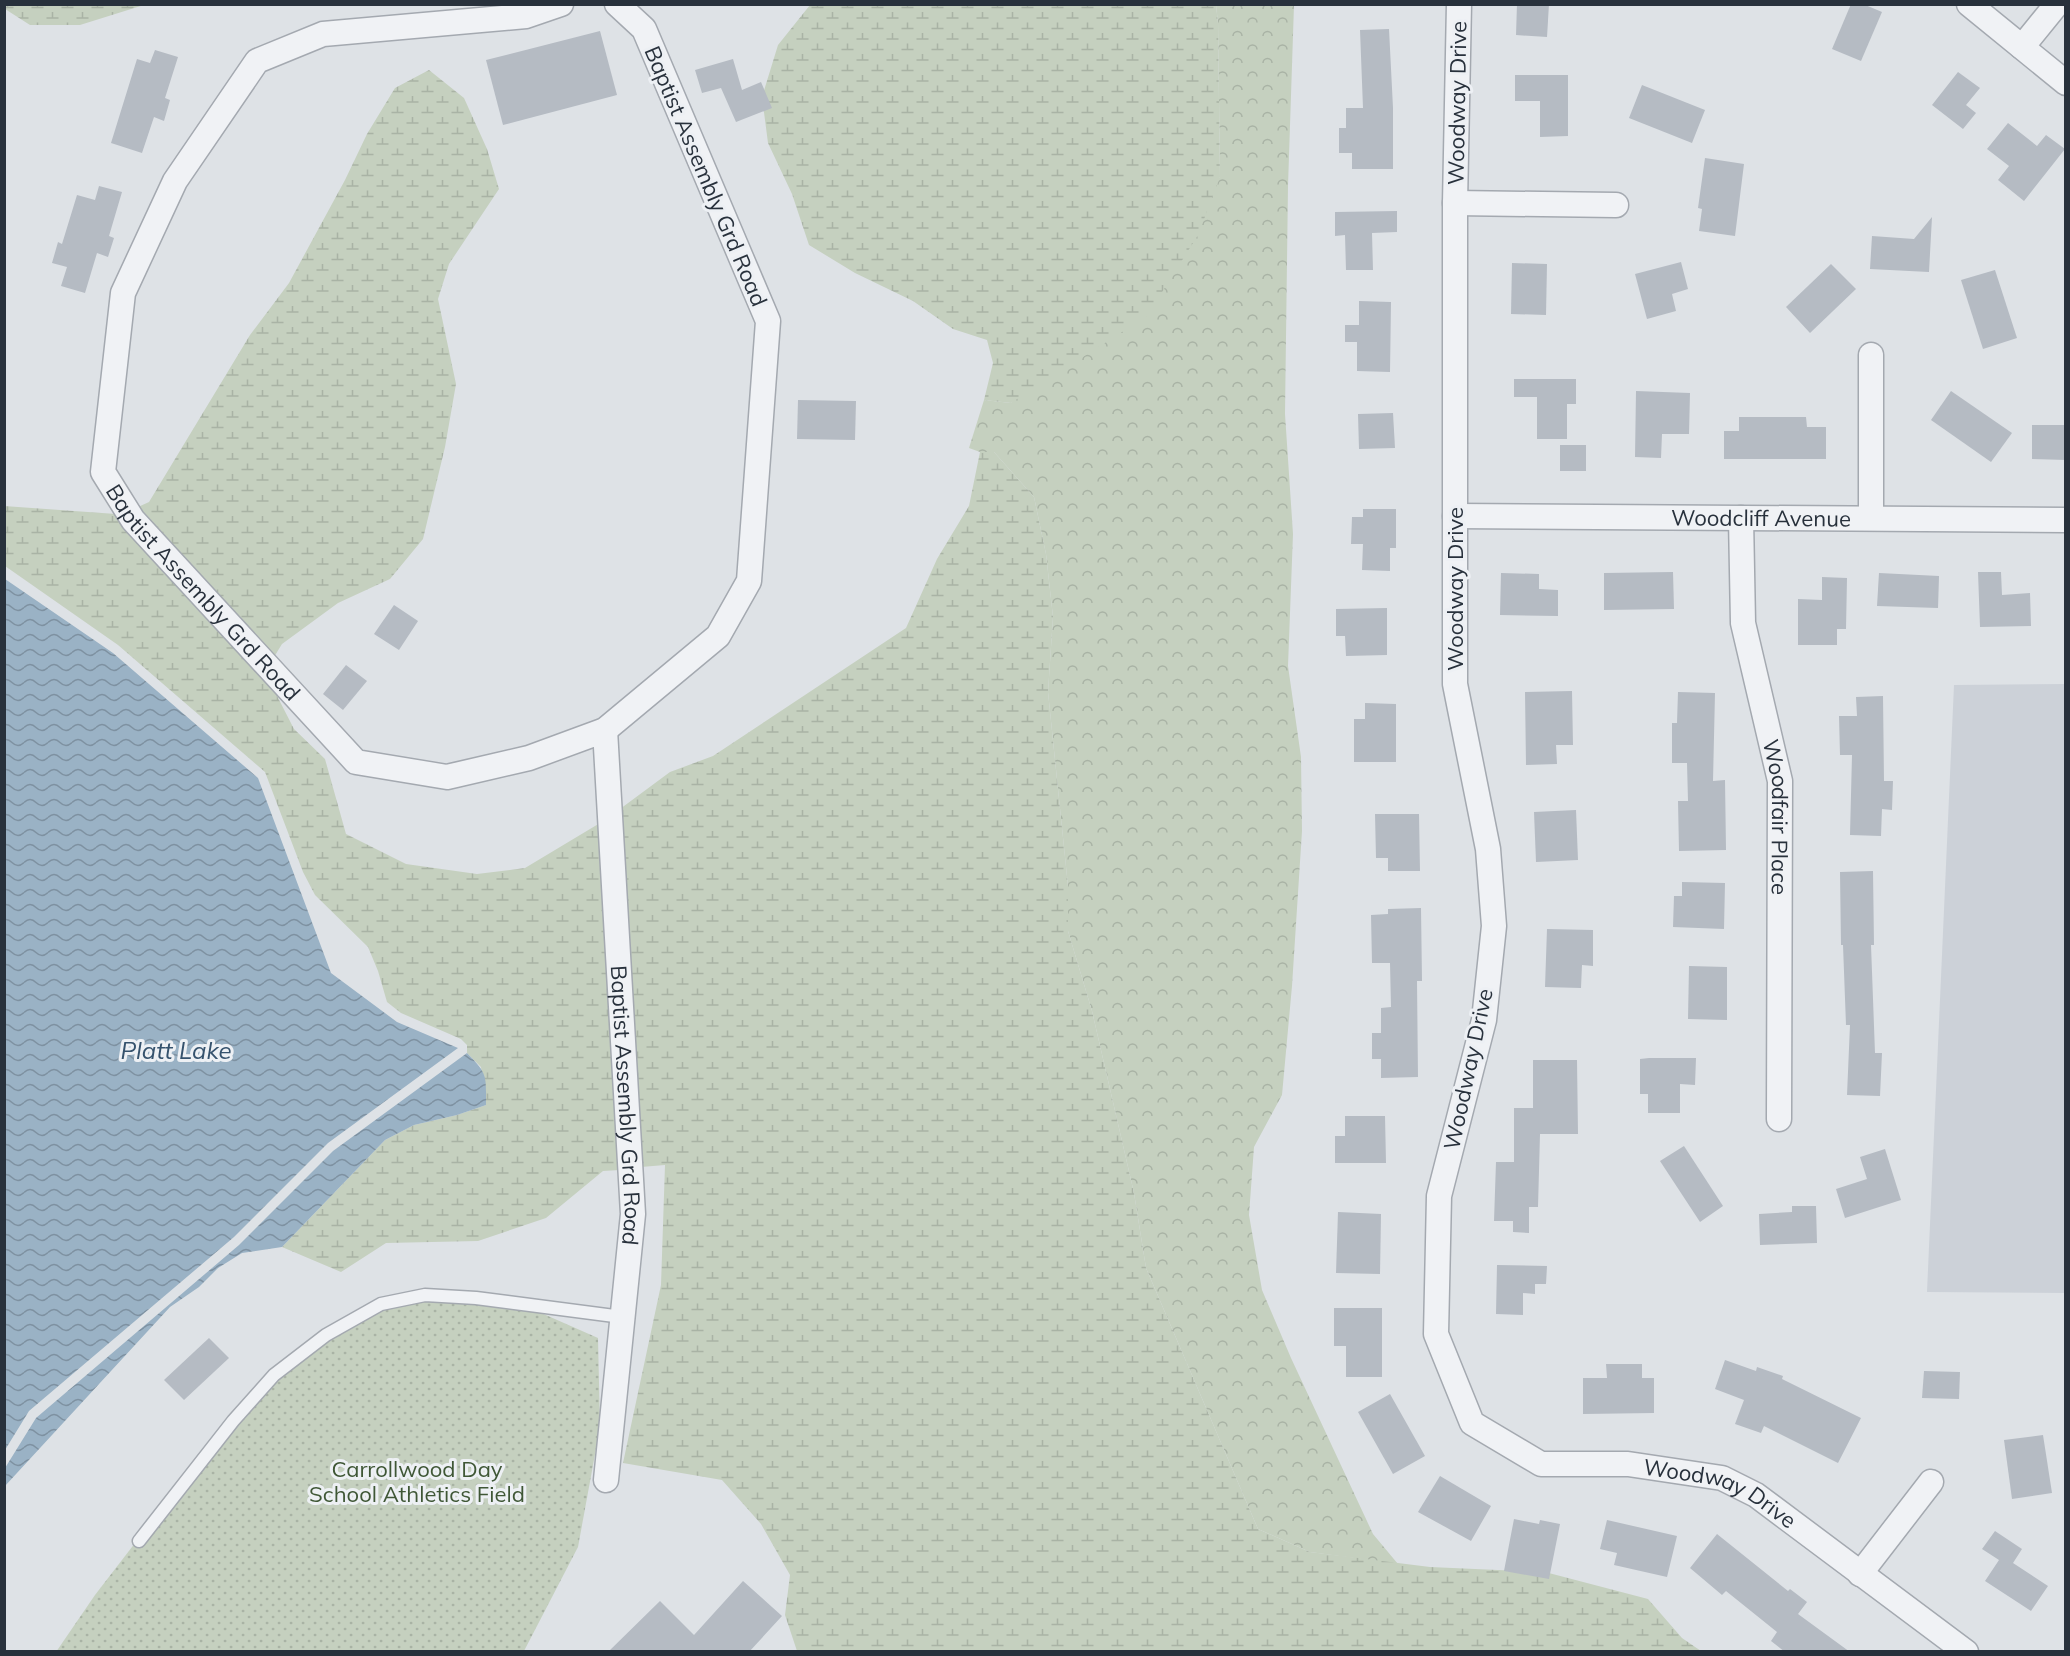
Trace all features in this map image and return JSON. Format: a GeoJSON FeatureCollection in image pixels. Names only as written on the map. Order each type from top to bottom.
{"type":"FeatureCollection","features":[{"type":"Feature","properties":{"kind":"street","name":"Baptist Assembly Grd Road"},"geometry":{"type":"LineString","coordinates":[[561,4],[526,16],[323,34],[257,61],[175,181],[123,293],[103,472],[133,519],[356,762],[447,777],[529,758],[605,730],[718,636],[749,581],[768,321],[644,29],[617,4]]}},
{"type":"Feature","properties":{"kind":"street","name":"Woodway Drive"},"geometry":{"type":"LineString","coordinates":[[1458,4],[1455,203],[1455,684],[1488,849],[1494,926],[1484,1020],[1439,1196],[1436,1334],[1472,1423],[1541,1464],[1628,1464],[1722,1478],[1756,1495],[1966,1652]]}},
{"type":"Feature","properties":{"kind":"street"},"geometry":{"type":"LineString","coordinates":[[1969,4],[2066,83]]}},
{"type":"Feature","properties":{"kind":"street"},"geometry":{"type":"LineString","coordinates":[[2022,47],[2057,4]]}},
{"type":"Feature","properties":{"kind":"street"},"geometry":{"type":"LineString","coordinates":[[1455,203],[1616,205]]}},
{"type":"Feature","properties":{"kind":"street"},"geometry":{"type":"LineString","coordinates":[[1871,355],[1871,519]]}},
{"type":"Feature","properties":{"kind":"street","name":"Woodcliff Avenue"},"geometry":{"type":"LineString","coordinates":[[1455,516],[2066,520]]}},
{"type":"Feature","properties":{"kind":"street","name":"Woodfair Place"},"geometry":{"type":"LineString","coordinates":[[1741,518],[1743,623],[1780,781],[1779,1119]]}},
{"type":"Feature","properties":{"kind":"street","name":"Baptist Assembly Grd Road"},"geometry":{"type":"LineString","coordinates":[[605,730],[633,1214],[606,1480]]}},
{"type":"Feature","properties":{"kind":"street"},"geometry":{"type":"LineString","coordinates":[[1860,1574],[1931,1482]]}},
{"type":"Feature","properties":{"kind":"lane"},"geometry":{"type":"LineString","coordinates":[[139,1541],[233,1420],[274,1375],[326,1335],[381,1304],[425,1295],[476,1298],[622,1317]]}},
{"type":"Feature","properties":{"kind":"shaded area"},"geometry":{"type":"Polygon","coordinates":[[[2065,684],[2065,1293],[1927,1292],[1954,685],[2065,684]]]}},
{"type":"Feature","properties":{"kind":"green space"},"geometry":{"type":"Polygon","coordinates":[[[5,4],[144,5],[80,25],[30,25],[5,9],[5,4]]]}},
{"type":"Feature","properties":{"kind":"green space"},"geometry":{"type":"Polygon","coordinates":[[[810,5],[1216,5],[1220,177],[1198,235],[1147,316],[1011,403],[984,400],[993,363],[987,340],[953,329],[913,301],[855,273],[809,245],[792,194],[768,143],[762,97],[778,45],[810,5]]]}},
{"type":"Feature","properties":{"kind":"green space"},"geometry":{"type":"Polygon","coordinates":[[[1216,5],[1294,5],[1288,186],[1285,414],[1293,534],[1288,666],[1301,757],[1302,831],[1282,1095],[1254,1147],[1249,1215],[1262,1290],[1291,1358],[1373,1534],[1398,1564],[1310,1552],[1258,1529],[1146,1268],[1134,1193],[1092,1011],[1068,931],[1068,886],[1048,692],[1053,617],[1046,554],[1034,497],[994,452],[980,452],[969,448],[984,400],[1011,403],[1220,177],[1216,5]]]}},
{"type":"Feature","properties":{"kind":"green space"},"geometry":{"type":"Polygon","coordinates":[[[429,70],[464,98],[487,149],[499,189],[449,264],[438,299],[456,384],[445,447],[423,539],[390,579],[338,603],[282,644],[274,657],[138,507],[149,502],[250,335],[289,283],[345,180],[367,134],[395,88],[429,70]]]}},
{"type":"Feature","properties":{"kind":"green space"},"geometry":{"type":"Polygon","coordinates":[[[980,452],[994,452],[1034,497],[1046,554],[1053,617],[1048,692],[1068,886],[1068,931],[1092,1011],[1134,1193],[1146,1268],[1258,1529],[1310,1552],[1430,1567],[1545,1572],[1648,1599],[1682,1638],[1701,1651],[797,1651],[785,1615],[790,1575],[761,1524],[722,1480],[623,1463],[661,1285],[665,1165],[641,1167],[620,809],[670,772],[713,756],[906,628],[937,559],[969,506],[980,452]]]}},
{"type":"Feature","properties":{"kind":"green space"},"geometry":{"type":"Polygon","coordinates":[[[4,506],[116,514],[274,690],[294,729],[325,759],[346,834],[406,864],[477,874],[525,868],[600,823],[620,1170],[603,1171],[546,1218],[478,1241],[386,1243],[341,1272],[282,1247],[385,1140],[414,1125],[457,1115],[486,1105],[481,1067],[467,1053],[467,1045],[461,1039],[401,1013],[387,1002],[368,947],[315,895],[303,872],[265,772],[118,645],[5,566],[4,506]]]}},
{"type":"Feature","properties":{"kind":"green space","name":"Carrollwood Day School Athletics Field"},"geometry":{"type":"Polygon","coordinates":[[[421,1296],[539,1312],[598,1338],[600,1427],[578,1547],[524,1651],[56,1652],[95,1595],[152,1521],[248,1403],[360,1316],[421,1296]]]}},
{"type":"Feature","properties":{"kind":"water","name":"Platt Lake"},"geometry":{"type":"Polygon","coordinates":[[[5,579],[113,653],[258,778],[331,973],[397,1022],[458,1048],[328,1143],[234,1237],[29,1411],[5,1450],[5,579]]]}},
{"type":"Feature","properties":{"kind":"water"},"geometry":{"type":"Polygon","coordinates":[[[467,1053],[479,1066],[484,1076],[486,1105],[457,1115],[414,1125],[385,1140],[282,1247],[242,1253],[218,1268],[199,1287],[170,1307],[5,1486],[5,1468],[36,1418],[239,1245],[333,1151],[467,1053]]]}},
{"type":"Feature","properties":{"kind":"building"},"geometry":{"type":"Polygon","coordinates":[[[1517,4],[1549,4],[1547,37],[1516,35],[1517,4]]]}},
{"type":"Feature","properties":{"kind":"building"},"geometry":{"type":"Polygon","coordinates":[[[1851,4],[1863,4],[1882,12],[1861,61],[1832,49],[1851,4]]]}},
{"type":"Feature","properties":{"kind":"building"},"geometry":{"type":"Polygon","coordinates":[[[1389,29],[1393,169],[1352,169],[1352,153],[1339,153],[1339,128],[1346,128],[1346,108],[1363,108],[1360,30],[1389,29]]]}},
{"type":"Feature","properties":{"kind":"building"},"geometry":{"type":"Polygon","coordinates":[[[600,31],[617,95],[503,125],[486,60],[600,31]]]}},
{"type":"Feature","properties":{"kind":"building"},"geometry":{"type":"Polygon","coordinates":[[[155,50],[178,57],[165,98],[170,100],[164,121],[154,117],[142,153],[111,143],[137,59],[150,63],[155,50]]]}},
{"type":"Feature","properties":{"kind":"building"},"geometry":{"type":"Polygon","coordinates":[[[733,59],[742,90],[761,82],[772,108],[736,122],[721,88],[702,93],[695,70],[733,59]]]}},
{"type":"Feature","properties":{"kind":"building"},"geometry":{"type":"Polygon","coordinates":[[[1958,72],[1980,88],[1966,105],[1976,113],[1963,129],[1932,105],[1958,72]]]}},
{"type":"Feature","properties":{"kind":"building"},"geometry":{"type":"Polygon","coordinates":[[[1515,75],[1568,75],[1568,136],[1540,137],[1540,101],[1515,101],[1515,75]]]}},
{"type":"Feature","properties":{"kind":"building"},"geometry":{"type":"Polygon","coordinates":[[[1642,85],[1705,110],[1692,143],[1629,118],[1642,85]]]}},
{"type":"Feature","properties":{"kind":"building"},"geometry":{"type":"Polygon","coordinates":[[[2008,123],[2037,146],[2046,135],[2065,149],[2024,201],[1998,180],[2009,166],[1987,149],[2008,123]]]}},
{"type":"Feature","properties":{"kind":"building"},"geometry":{"type":"Polygon","coordinates":[[[1705,158],[1744,164],[1735,236],[1699,231],[1702,209],[1698,208],[1705,158]]]}},
{"type":"Feature","properties":{"kind":"building"},"geometry":{"type":"Polygon","coordinates":[[[99,186],[122,192],[109,236],[114,238],[108,257],[97,253],[85,293],[61,286],[67,267],[52,263],[58,242],[62,244],[77,195],[95,200],[99,186]]]}},
{"type":"Feature","properties":{"kind":"building"},"geometry":{"type":"Polygon","coordinates":[[[1397,211],[1397,232],[1372,233],[1373,270],[1346,270],[1345,235],[1335,236],[1335,212],[1397,211]]]}},
{"type":"Feature","properties":{"kind":"building"},"geometry":{"type":"Polygon","coordinates":[[[1932,217],[1929,272],[1870,269],[1872,236],[1914,239],[1932,217]]]}},
{"type":"Feature","properties":{"kind":"building"},"geometry":{"type":"Polygon","coordinates":[[[1681,262],[1688,289],[1672,294],[1676,311],[1647,319],[1635,274],[1681,262]]]}},
{"type":"Feature","properties":{"kind":"building"},"geometry":{"type":"Polygon","coordinates":[[[1512,263],[1547,264],[1546,315],[1511,314],[1512,263]]]}},
{"type":"Feature","properties":{"kind":"building"},"geometry":{"type":"Polygon","coordinates":[[[1831,264],[1856,289],[1810,333],[1786,307],[1831,264]]]}},
{"type":"Feature","properties":{"kind":"building"},"geometry":{"type":"Polygon","coordinates":[[[1995,270],[2017,338],[1983,349],[1961,280],[1995,270]]]}},
{"type":"Feature","properties":{"kind":"building"},"geometry":{"type":"Polygon","coordinates":[[[1359,301],[1391,302],[1390,372],[1357,371],[1357,342],[1345,342],[1345,325],[1359,325],[1359,301]]]}},
{"type":"Feature","properties":{"kind":"building"},"geometry":{"type":"Polygon","coordinates":[[[1514,379],[1576,379],[1576,404],[1567,404],[1567,439],[1537,439],[1537,397],[1514,397],[1514,379]]]}},
{"type":"Feature","properties":{"kind":"building"},"geometry":{"type":"Polygon","coordinates":[[[1636,391],[1690,393],[1689,434],[1662,434],[1661,458],[1635,457],[1636,391]]]}},
{"type":"Feature","properties":{"kind":"building"},"geometry":{"type":"Polygon","coordinates":[[[1951,391],[2012,433],[1991,462],[1931,420],[1951,391]]]}},
{"type":"Feature","properties":{"kind":"building"},"geometry":{"type":"Polygon","coordinates":[[[798,400],[856,401],[855,440],[797,439],[798,400]]]}},
{"type":"Feature","properties":{"kind":"building"},"geometry":{"type":"Polygon","coordinates":[[[1393,413],[1395,448],[1359,449],[1358,414],[1393,413]]]}},
{"type":"Feature","properties":{"kind":"building"},"geometry":{"type":"Polygon","coordinates":[[[1739,417],[1806,417],[1807,427],[1826,427],[1826,459],[1724,459],[1724,431],[1739,431],[1739,417]]]}},
{"type":"Feature","properties":{"kind":"building"},"geometry":{"type":"Polygon","coordinates":[[[2032,425],[2066,425],[2066,460],[2032,459],[2032,425]]]}},
{"type":"Feature","properties":{"kind":"building"},"geometry":{"type":"Polygon","coordinates":[[[1560,445],[1586,445],[1586,471],[1560,471],[1560,445]]]}},
{"type":"Feature","properties":{"kind":"building"},"geometry":{"type":"Polygon","coordinates":[[[1363,509],[1396,509],[1396,548],[1390,548],[1390,571],[1362,570],[1363,544],[1351,544],[1352,517],[1363,517],[1363,509]]]}},
{"type":"Feature","properties":{"kind":"building"},"geometry":{"type":"Polygon","coordinates":[[[1673,572],[1674,609],[1604,610],[1604,573],[1673,572]]]}},
{"type":"Feature","properties":{"kind":"building"},"geometry":{"type":"Polygon","coordinates":[[[1978,572],[2001,572],[2002,595],[2030,593],[2031,626],[1980,627],[1978,572]]]}},
{"type":"Feature","properties":{"kind":"building"},"geometry":{"type":"Polygon","coordinates":[[[1501,573],[1539,574],[1539,589],[1558,590],[1558,616],[1500,615],[1501,573]]]}},
{"type":"Feature","properties":{"kind":"building"},"geometry":{"type":"Polygon","coordinates":[[[1879,573],[1939,576],[1938,608],[1877,606],[1879,573]]]}},
{"type":"Feature","properties":{"kind":"building"},"geometry":{"type":"Polygon","coordinates":[[[1822,577],[1847,578],[1846,629],[1837,629],[1837,645],[1798,645],[1798,599],[1822,600],[1822,577]]]}},
{"type":"Feature","properties":{"kind":"building"},"geometry":{"type":"Polygon","coordinates":[[[394,605],[418,621],[399,650],[374,634],[394,605]]]}},
{"type":"Feature","properties":{"kind":"building"},"geometry":{"type":"Polygon","coordinates":[[[1387,608],[1387,655],[1346,656],[1345,636],[1336,636],[1336,609],[1387,608]]]}},
{"type":"Feature","properties":{"kind":"building"},"geometry":{"type":"Polygon","coordinates":[[[346,665],[367,681],[343,710],[323,694],[346,665]]]}},
{"type":"Feature","properties":{"kind":"building"},"geometry":{"type":"Polygon","coordinates":[[[1572,691],[1573,745],[1556,745],[1557,764],[1526,765],[1525,692],[1572,691]]]}},
{"type":"Feature","properties":{"kind":"building"},"geometry":{"type":"Polygon","coordinates":[[[1678,692],[1715,693],[1713,781],[1725,780],[1726,850],[1679,851],[1678,801],[1688,801],[1687,763],[1672,763],[1672,723],[1677,723],[1678,692]]]}},
{"type":"Feature","properties":{"kind":"building"},"geometry":{"type":"Polygon","coordinates":[[[1883,696],[1884,781],[1893,781],[1892,810],[1882,809],[1881,836],[1850,835],[1852,755],[1840,755],[1839,716],[1857,716],[1856,697],[1883,696]]]}},
{"type":"Feature","properties":{"kind":"building"},"geometry":{"type":"Polygon","coordinates":[[[1365,703],[1396,704],[1396,762],[1354,762],[1354,719],[1365,719],[1365,703]]]}},
{"type":"Feature","properties":{"kind":"building"},"geometry":{"type":"Polygon","coordinates":[[[1576,810],[1578,860],[1536,862],[1534,812],[1576,810]]]}},
{"type":"Feature","properties":{"kind":"building"},"geometry":{"type":"Polygon","coordinates":[[[1375,814],[1419,814],[1420,871],[1388,871],[1388,858],[1376,858],[1375,814]]]}},
{"type":"Feature","properties":{"kind":"building"},"geometry":{"type":"Polygon","coordinates":[[[1873,871],[1874,945],[1871,945],[1875,1053],[1882,1053],[1880,1096],[1847,1095],[1850,1025],[1846,1025],[1843,945],[1841,945],[1840,872],[1873,871]]]}},
{"type":"Feature","properties":{"kind":"building"},"geometry":{"type":"Polygon","coordinates":[[[1682,882],[1725,883],[1724,929],[1673,927],[1674,896],[1682,896],[1682,882]]]}},
{"type":"Feature","properties":{"kind":"building"},"geometry":{"type":"Polygon","coordinates":[[[1421,908],[1422,981],[1417,981],[1418,1077],[1381,1078],[1381,1059],[1372,1059],[1372,1033],[1381,1033],[1381,1008],[1391,1007],[1390,963],[1372,963],[1371,915],[1388,914],[1388,909],[1421,908]]]}},
{"type":"Feature","properties":{"kind":"building"},"geometry":{"type":"Polygon","coordinates":[[[1547,929],[1593,930],[1593,966],[1582,965],[1581,988],[1545,987],[1547,929]]]}},
{"type":"Feature","properties":{"kind":"building"},"geometry":{"type":"Polygon","coordinates":[[[1689,966],[1727,967],[1727,1020],[1688,1019],[1689,966]]]}},
{"type":"Feature","properties":{"kind":"building"},"geometry":{"type":"Polygon","coordinates":[[[1696,1058],[1695,1085],[1680,1084],[1680,1113],[1648,1113],[1648,1094],[1640,1094],[1640,1059],[1696,1058]]]}},
{"type":"Feature","properties":{"kind":"building"},"geometry":{"type":"Polygon","coordinates":[[[1533,1060],[1577,1060],[1578,1134],[1540,1134],[1538,1207],[1529,1207],[1529,1233],[1513,1232],[1513,1221],[1494,1221],[1496,1162],[1514,1162],[1514,1108],[1533,1108],[1533,1060]]]}},
{"type":"Feature","properties":{"kind":"building"},"geometry":{"type":"Polygon","coordinates":[[[1345,1116],[1385,1116],[1386,1163],[1335,1163],[1335,1136],[1345,1136],[1345,1116]]]}},
{"type":"Feature","properties":{"kind":"building"},"geometry":{"type":"Polygon","coordinates":[[[1684,1146],[1723,1206],[1700,1222],[1660,1161],[1684,1146]]]}},
{"type":"Feature","properties":{"kind":"building"},"geometry":{"type":"Polygon","coordinates":[[[1885,1149],[1901,1200],[1845,1218],[1836,1189],[1867,1179],[1860,1157],[1885,1149]]]}},
{"type":"Feature","properties":{"kind":"building"},"geometry":{"type":"Polygon","coordinates":[[[1792,1206],[1816,1206],[1817,1243],[1760,1245],[1759,1214],[1792,1212],[1792,1206]]]}},
{"type":"Feature","properties":{"kind":"building"},"geometry":{"type":"Polygon","coordinates":[[[1338,1212],[1381,1214],[1380,1274],[1336,1273],[1338,1212]]]}},
{"type":"Feature","properties":{"kind":"building"},"geometry":{"type":"Polygon","coordinates":[[[1497,1265],[1547,1266],[1546,1284],[1535,1284],[1535,1294],[1523,1293],[1523,1315],[1496,1314],[1497,1265]]]}},
{"type":"Feature","properties":{"kind":"building"},"geometry":{"type":"Polygon","coordinates":[[[1334,1308],[1382,1308],[1382,1377],[1346,1377],[1346,1346],[1334,1346],[1334,1308]]]}},
{"type":"Feature","properties":{"kind":"building"},"geometry":{"type":"Polygon","coordinates":[[[209,1338],[229,1358],[184,1400],[164,1380],[209,1338]]]}},
{"type":"Feature","properties":{"kind":"building"},"geometry":{"type":"Polygon","coordinates":[[[1725,1360],[1756,1371],[1757,1367],[1783,1376],[1782,1379],[1861,1418],[1838,1463],[1764,1426],[1761,1433],[1735,1424],[1744,1400],[1715,1389],[1725,1360]]]}},
{"type":"Feature","properties":{"kind":"building"},"geometry":{"type":"Polygon","coordinates":[[[1606,1364],[1642,1364],[1642,1378],[1654,1378],[1654,1413],[1583,1414],[1583,1378],[1607,1378],[1606,1364]]]}},
{"type":"Feature","properties":{"kind":"building"},"geometry":{"type":"Polygon","coordinates":[[[1924,1371],[1960,1372],[1959,1399],[1922,1398],[1924,1371]]]}},
{"type":"Feature","properties":{"kind":"building"},"geometry":{"type":"Polygon","coordinates":[[[1390,1394],[1425,1456],[1393,1474],[1358,1412],[1390,1394]]]}},
{"type":"Feature","properties":{"kind":"building"},"geometry":{"type":"Polygon","coordinates":[[[2043,1435],[2052,1493],[2012,1499],[2004,1440],[2043,1435]]]}},
{"type":"Feature","properties":{"kind":"building"},"geometry":{"type":"Polygon","coordinates":[[[1440,1476],[1491,1506],[1471,1541],[1418,1512],[1440,1476]]]}},
{"type":"Feature","properties":{"kind":"building"},"geometry":{"type":"Polygon","coordinates":[[[1514,1519],[1539,1524],[1540,1520],[1560,1524],[1549,1579],[1504,1571],[1514,1519]]]}},
{"type":"Feature","properties":{"kind":"building"},"geometry":{"type":"Polygon","coordinates":[[[1607,1520],[1677,1536],[1667,1577],[1614,1565],[1617,1553],[1600,1549],[1607,1520]]]}},
{"type":"Feature","properties":{"kind":"building"},"geometry":{"type":"Polygon","coordinates":[[[1995,1531],[2022,1549],[2013,1563],[2048,1586],[2031,1611],[1985,1581],[1999,1560],[1982,1549],[1995,1531]]]}},
{"type":"Feature","properties":{"kind":"building"},"geometry":{"type":"Polygon","coordinates":[[[1717,1534],[1788,1591],[1790,1589],[1807,1602],[1798,1614],[1850,1652],[1785,1652],[1771,1641],[1777,1632],[1726,1591],[1722,1595],[1690,1568],[1717,1534]]]}},
{"type":"Feature","properties":{"kind":"building"},"geometry":{"type":"Polygon","coordinates":[[[743,1581],[782,1616],[749,1652],[608,1652],[660,1601],[694,1635],[743,1581]]]}}]}
